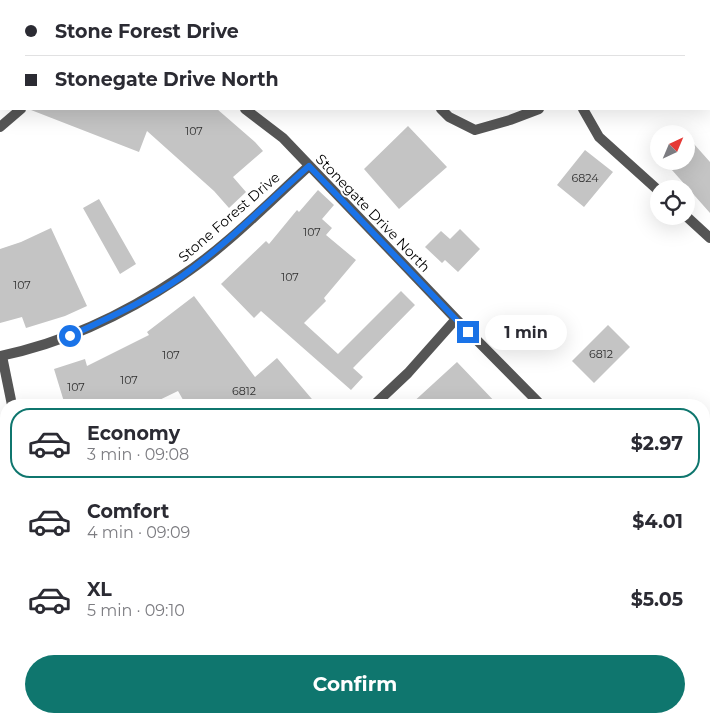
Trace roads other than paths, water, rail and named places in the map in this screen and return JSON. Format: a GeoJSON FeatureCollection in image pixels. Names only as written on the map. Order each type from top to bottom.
{"type":"FeatureCollection","features":[{"type":"Feature","properties":{"kind":"street"},"geometry":{"type":"LineString","coordinates":[[0,128],[20,110]]}},
{"type":"Feature","properties":{"kind":"street","name":"Stonegate Drive North"},"geometry":{"type":"LineString","coordinates":[[246,110],[283,138],[535,399]]}},
{"type":"Feature","properties":{"kind":"street"},"geometry":{"type":"LineString","coordinates":[[442,110],[449,117],[475,130],[536,110]]}},
{"type":"Feature","properties":{"kind":"street"},"geometry":{"type":"LineString","coordinates":[[584,110],[599,138],[650,184]]}},
{"type":"Feature","properties":{"kind":"street","name":"Stone Forest Drive"},"geometry":{"type":"LineString","coordinates":[[1,356],[70,336],[133,306],[181,277],[228,240],[309,166]]}},
{"type":"Feature","properties":{"kind":"street"},"geometry":{"type":"LineString","coordinates":[[695,224],[710,238]]}},
{"type":"Feature","properties":{"kind":"street"},"geometry":{"type":"LineString","coordinates":[[380,399],[408,373],[456,319]]}},
{"type":"Feature","properties":{"kind":"street"},"geometry":{"type":"LineString","coordinates":[[1,356],[11,399]]}}]}
